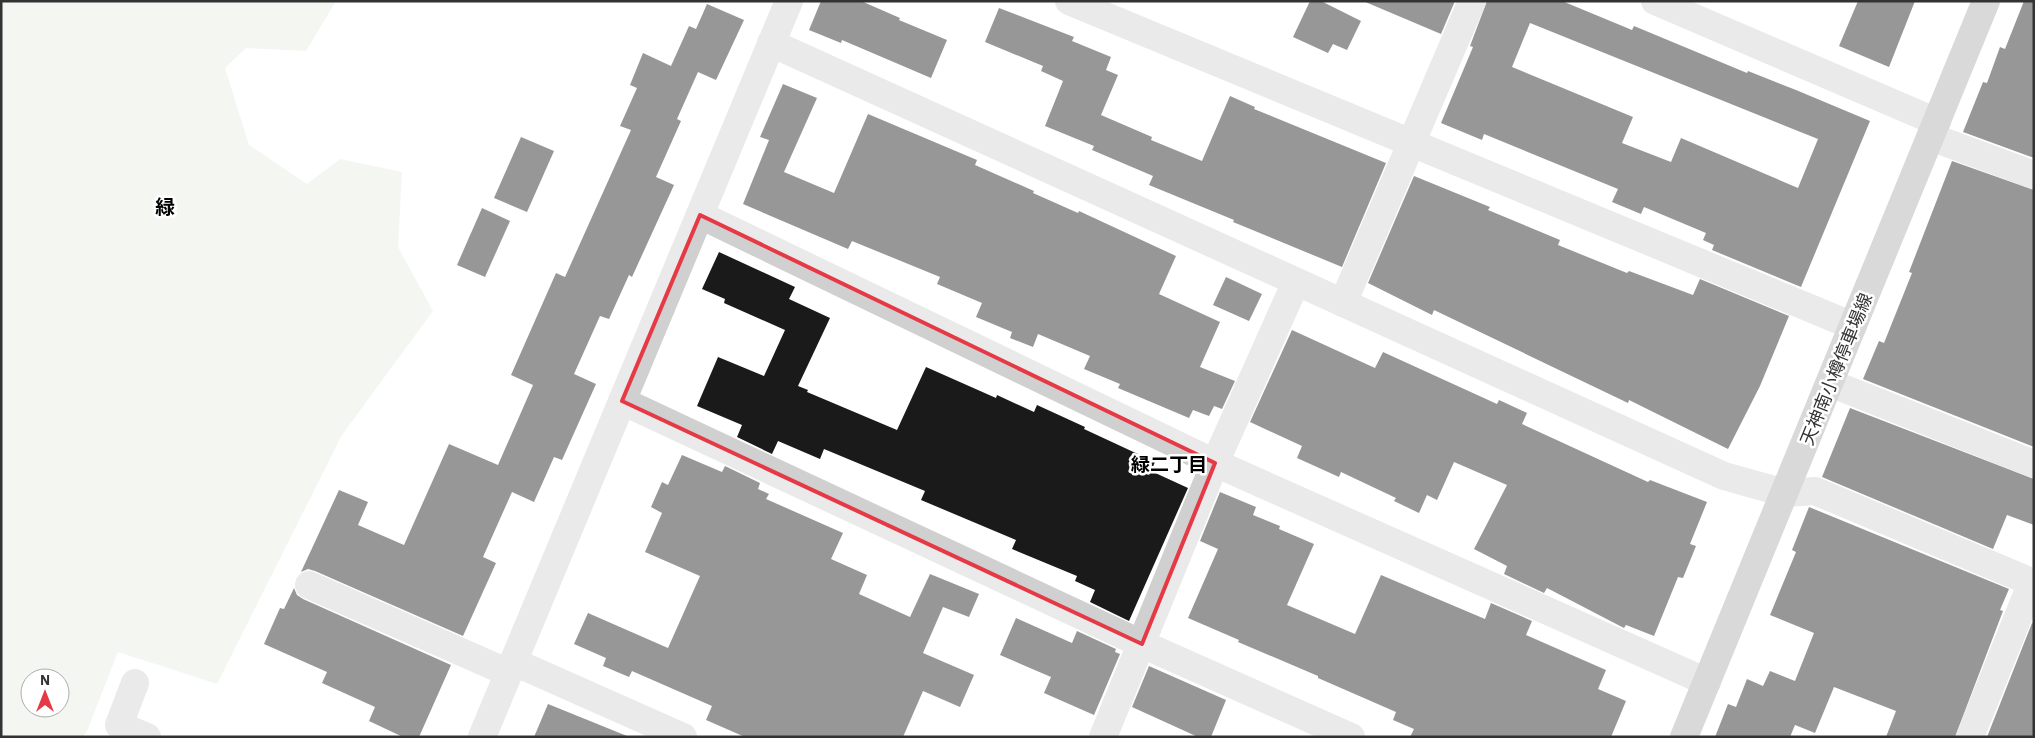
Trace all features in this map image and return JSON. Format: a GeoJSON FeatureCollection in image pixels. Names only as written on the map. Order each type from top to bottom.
{"type":"FeatureCollection","features":[{"type":"Feature","properties":{"kind":"main road","name":"天神南小樽停車場線"},"geometry":{"type":"LineString","coordinates":[[1684,737],[1986,1]]}},
{"type":"Feature","properties":{"kind":"street"},"geometry":{"type":"LineString","coordinates":[[482,737],[789,1]]}},
{"type":"Feature","properties":{"kind":"street"},"geometry":{"type":"LineString","coordinates":[[1069,1],[1853,326]]}},
{"type":"Feature","properties":{"kind":"street"},"geometry":{"type":"LineString","coordinates":[[1344,303],[1472,1]]}},
{"type":"Feature","properties":{"kind":"street"},"geometry":{"type":"LineString","coordinates":[[1655,1],[2034,175]]}},
{"type":"Feature","properties":{"kind":"street"},"geometry":{"type":"LineString","coordinates":[[771,43],[1724,476],[1785,493],[1816,491],[2033,583],[1970,737]]}},
{"type":"Feature","properties":{"kind":"street"},"geometry":{"type":"LineString","coordinates":[[700,215],[1215,463],[1707,682]]}},
{"type":"Feature","properties":{"kind":"street"},"geometry":{"type":"LineString","coordinates":[[1103,737],[1215,463],[1296,282]]}},
{"type":"Feature","properties":{"kind":"street"},"geometry":{"type":"LineString","coordinates":[[1830,383],[2034,464]]}},
{"type":"Feature","properties":{"kind":"street"},"geometry":{"type":"LineString","coordinates":[[622,401],[1142,644],[1351,737]]}},
{"type":"Feature","properties":{"kind":"street"},"geometry":{"type":"LineString","coordinates":[[309,585],[684,737]]}},
{"type":"Feature","properties":{"kind":"street"},"geometry":{"type":"LineString","coordinates":[[136,683],[118,725],[146,737]]}},
{"type":"Feature","properties":{"kind":"highlighted area"},"geometry":{"type":"Polygon","coordinates":[[[700,215],[1215,463],[1142,644],[622,401],[700,215]]]}},
{"type":"Feature","properties":{"kind":"shaded area"},"geometry":{"type":"Polygon","coordinates":[[[1,1],[336,1],[306,51],[246,48],[225,68],[249,145],[307,184],[340,159],[402,172],[398,247],[433,311],[342,435],[217,684],[118,652],[83,737],[1,737],[1,1]]]}},
{"type":"Feature","properties":{"kind":"building"},"geometry":{"type":"Polygon","coordinates":[[[821,1],[861,1],[900,18],[899,20],[947,40],[931,78],[842,40],[841,43],[809,30],[821,1]]]}},
{"type":"Feature","properties":{"kind":"building"},"geometry":{"type":"Polygon","coordinates":[[[1310,1],[1321,1],[1361,21],[1347,50],[1333,44],[1328,53],[1293,37],[1310,1]]]}},
{"type":"Feature","properties":{"kind":"building"},"geometry":{"type":"Polygon","coordinates":[[[1363,1],[1455,1],[1441,34],[1363,1]]]}},
{"type":"Feature","properties":{"kind":"building"},"geometry":{"type":"Polygon","coordinates":[[[1487,1],[1562,1],[1632,30],[1634,26],[1870,121],[1801,287],[1712,250],[1714,245],[1703,240],[1706,233],[1644,207],[1641,214],[1612,202],[1618,189],[1484,134],[1482,140],[1441,123],[1473,47],[1470,46],[1487,1]],[[1530,23],[1512,67],[1633,117],[1622,143],[1671,162],[1681,138],[1798,188],[1818,139],[1530,23]]]}},
{"type":"Feature","properties":{"kind":"building"},"geometry":{"type":"Polygon","coordinates":[[[1858,1],[1915,1],[1889,67],[1839,46],[1858,1]]]}},
{"type":"Feature","properties":{"kind":"building"},"geometry":{"type":"Polygon","coordinates":[[[2024,1],[2034,1],[2034,158],[1963,132],[1983,82],[1987,83],[2000,47],[2005,49],[2024,1]]]}},
{"type":"Feature","properties":{"kind":"building"},"geometry":{"type":"Polygon","coordinates":[[[707,4],[744,20],[716,80],[698,72],[677,119],[681,121],[656,177],[674,185],[632,277],[629,275],[609,319],[600,316],[574,374],[596,384],[562,460],[554,457],[534,502],[512,492],[483,557],[496,563],[463,636],[315,571],[308,569],[301,572],[339,490],[368,502],[358,525],[404,545],[449,444],[498,465],[533,385],[511,375],[556,273],[565,277],[631,130],[620,126],[637,88],[630,85],[643,53],[671,66],[689,26],[696,29],[707,4]]]}},
{"type":"Feature","properties":{"kind":"building"},"geometry":{"type":"Polygon","coordinates":[[[999,8],[1074,37],[1072,41],[1111,57],[1106,70],[1118,75],[1101,115],[1152,137],[1151,140],[1202,161],[1230,96],[1255,107],[1254,109],[1386,163],[1342,267],[1149,185],[1153,176],[1092,150],[1094,146],[1045,126],[1063,81],[1041,71],[1043,66],[985,42],[999,8]]]}},
{"type":"Feature","properties":{"kind":"building"},"geometry":{"type":"Polygon","coordinates":[[[783,84],[817,98],[784,172],[834,193],[868,114],[977,160],[975,165],[1034,191],[1033,193],[1078,213],[1079,211],[1176,256],[1159,294],[1220,322],[1200,367],[1235,381],[1222,409],[1214,406],[1209,416],[1193,410],[1189,418],[1118,388],[1120,384],[1084,369],[1090,356],[1038,334],[1033,347],[1010,338],[1012,332],[976,317],[982,303],[937,284],[940,277],[852,241],[848,249],[743,204],[769,140],[760,137],[783,84]]]}},
{"type":"Feature","properties":{"kind":"building"},"geometry":{"type":"Polygon","coordinates":[[[521,137],[554,151],[527,212],[494,198],[521,137]]]}},
{"type":"Feature","properties":{"kind":"building"},"geometry":{"type":"Polygon","coordinates":[[[1952,161],[2034,190],[2034,447],[1863,379],[1879,341],[1884,343],[1912,273],[1909,272],[1952,161]]]}},
{"type":"Feature","properties":{"kind":"building"},"geometry":{"type":"Polygon","coordinates":[[[1414,176],[1490,207],[1488,210],[1560,240],[1558,245],[1627,273],[1629,271],[1693,295],[1700,279],[1789,316],[1760,386],[1728,449],[1629,400],[1628,403],[1434,310],[1432,315],[1368,283],[1414,176]]]}},
{"type":"Feature","properties":{"kind":"building"},"geometry":{"type":"Polygon","coordinates":[[[482,208],[510,221],[485,277],[457,265],[482,208]]]}},
{"type":"Feature","properties":{"kind":"building"},"geometry":{"type":"Polygon","coordinates":[[[719,252],[795,287],[789,299],[830,318],[798,386],[808,390],[807,392],[897,430],[926,367],[996,398],[997,395],[1034,412],[1037,405],[1085,427],[1084,429],[1155,462],[1151,471],[1188,488],[1129,621],[1090,602],[1095,590],[1075,581],[1077,576],[1012,549],[1016,540],[921,500],[925,491],[824,449],[820,459],[778,441],[772,454],[737,437],[742,425],[697,406],[718,357],[764,376],[785,330],[724,303],[725,299],[702,289],[719,252]]]}},
{"type":"Feature","properties":{"kind":"building"},"geometry":{"type":"Polygon","coordinates":[[[1226,277],[1262,294],[1249,321],[1213,305],[1226,277]]]}},
{"type":"Feature","properties":{"kind":"building"},"geometry":{"type":"Polygon","coordinates":[[[1292,330],[1375,368],[1383,352],[1497,404],[1499,400],[1527,413],[1522,424],[1648,482],[1650,480],[1707,502],[1690,544],[1696,546],[1683,578],[1678,577],[1654,636],[1626,625],[1624,628],[1547,588],[1544,593],[1504,574],[1507,566],[1474,549],[1507,485],[1454,462],[1437,500],[1427,495],[1419,513],[1394,501],[1396,498],[1341,472],[1339,477],[1297,458],[1302,446],[1250,422],[1292,330]]]}},
{"type":"Feature","properties":{"kind":"building"},"geometry":{"type":"Polygon","coordinates":[[[1850,408],[2034,479],[2034,525],[2007,515],[1993,549],[1822,477],[1850,408]]]}},
{"type":"Feature","properties":{"kind":"building"},"geometry":{"type":"Polygon","coordinates":[[[682,455],[722,472],[725,466],[760,483],[758,489],[769,494],[766,499],[843,533],[831,559],[867,575],[859,594],[910,617],[930,574],[979,594],[969,617],[943,607],[923,653],[974,675],[960,707],[923,691],[903,737],[745,737],[706,720],[712,706],[632,671],[629,677],[603,666],[606,658],[574,644],[588,613],[668,648],[700,576],[645,552],[662,513],[651,507],[662,482],[668,485],[682,455]]]}},
{"type":"Feature","properties":{"kind":"building"},"geometry":{"type":"Polygon","coordinates":[[[1220,492],[1256,507],[1253,515],[1280,526],[1279,529],[1314,544],[1287,605],[1355,634],[1381,575],[1485,619],[1491,603],[1532,621],[1526,635],[1606,670],[1598,689],[1626,701],[1611,737],[1410,737],[1414,729],[1393,720],[1396,712],[1188,618],[1218,549],[1200,541],[1220,492]]]}},
{"type":"Feature","properties":{"kind":"building"},"geometry":{"type":"Polygon","coordinates":[[[1809,507],[2009,589],[2000,610],[2003,611],[1955,737],[1886,737],[1896,711],[1834,687],[1815,733],[1795,725],[1790,737],[1715,737],[1728,704],[1736,707],[1747,679],[1763,686],[1770,671],[1795,681],[1814,633],[1770,615],[1796,552],[1792,550],[1809,507]]]}},
{"type":"Feature","properties":{"kind":"building"},"geometry":{"type":"Polygon","coordinates":[[[294,588],[297,595],[303,599],[451,665],[419,737],[403,737],[369,721],[375,707],[322,683],[327,672],[264,644],[280,608],[284,609],[294,588]]]}},
{"type":"Feature","properties":{"kind":"building"},"geometry":{"type":"Polygon","coordinates":[[[1016,618],[1072,643],[1077,631],[1116,649],[1115,652],[1120,654],[1094,715],[1044,693],[1051,677],[1000,655],[1016,618]]]}},
{"type":"Feature","properties":{"kind":"building"},"geometry":{"type":"Polygon","coordinates":[[[2032,623],[2034,624],[2034,737],[1987,737],[2032,623]]]}},
{"type":"Feature","properties":{"kind":"building"},"geometry":{"type":"Polygon","coordinates":[[[1149,666],[1226,700],[1211,737],[1198,737],[1132,707],[1149,666]]]}},
{"type":"Feature","properties":{"kind":"building"},"geometry":{"type":"Polygon","coordinates":[[[548,704],[627,736],[534,737],[548,704]]]}},
{"type":"Feature","properties":{"kind":"district","name":"緑"},"geometry":{"type":"Point","coordinates":[165,206]}},
{"type":"Feature","properties":{"kind":"district","name":"緑二丁目"},"geometry":{"type":"Point","coordinates":[1169,464]}}]}
